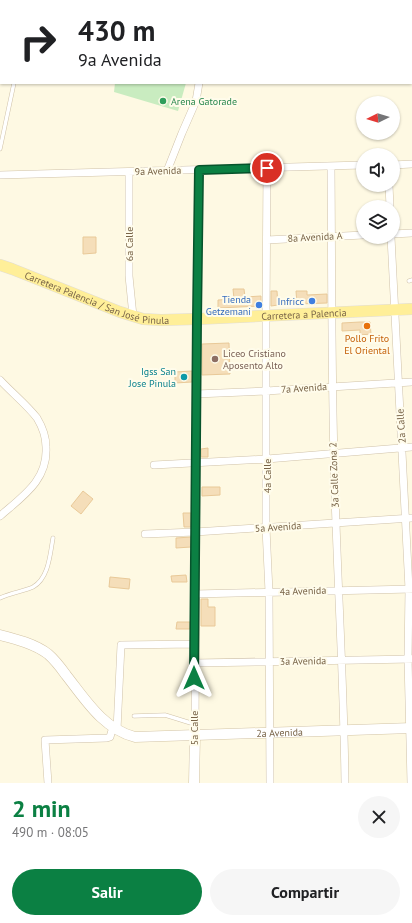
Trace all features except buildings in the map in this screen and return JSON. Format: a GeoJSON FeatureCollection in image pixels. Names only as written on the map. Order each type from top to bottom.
{"type":"FeatureCollection","features":[{"type":"Feature","properties":{"kind":"main road","name":"Carretera Palencia / San José Pinula"},"geometry":{"type":"LineString","coordinates":[[0,265],[132,316],[143,319],[161,320],[197,319]]}},
{"type":"Feature","properties":{"kind":"main road","name":"Carretera a Palencia"},"geometry":{"type":"LineString","coordinates":[[197,319],[412,309]]}},
{"type":"Feature","properties":{"kind":"street"},"geometry":{"type":"LineString","coordinates":[[167,171],[196,101],[199,84]]}},
{"type":"Feature","properties":{"kind":"street"},"geometry":{"type":"LineString","coordinates":[[400,164],[412,164]]}},
{"type":"Feature","properties":{"kind":"street","name":"9a Avenida"},"geometry":{"type":"LineString","coordinates":[[0,175],[356,165]]}},
{"type":"Feature","properties":{"kind":"street","name":"3a Calle Zona 2"},"geometry":{"type":"LineString","coordinates":[[330,166],[333,313],[332,386],[345,783]]}},
{"type":"Feature","properties":{"kind":"street","name":"4a Calle"},"geometry":{"type":"LineString","coordinates":[[267,168],[266,528],[269,592],[270,783]]}},
{"type":"Feature","properties":{"kind":"street","name":"5a Calle"},"geometry":{"type":"LineString","coordinates":[[194,783],[199,170]]}},
{"type":"Feature","properties":{"kind":"street","name":"6a Calle"},"geometry":{"type":"LineString","coordinates":[[129,172],[129,276],[132,316]]}},
{"type":"Feature","properties":{"kind":"street"},"geometry":{"type":"LineString","coordinates":[[400,234],[412,233]]}},
{"type":"Feature","properties":{"kind":"street","name":"8a Avenida A"},"geometry":{"type":"LineString","coordinates":[[266,240],[356,235]]}},
{"type":"Feature","properties":{"kind":"street","name":"2a Calle"},"geometry":{"type":"LineString","coordinates":[[391,244],[398,383],[409,518],[411,783]]}},
{"type":"Feature","properties":{"kind":"street"},"geometry":{"type":"LineString","coordinates":[[0,380],[36,418],[45,434],[46,448],[45,467],[41,475],[29,490],[0,516]]}},
{"type":"Feature","properties":{"kind":"street","name":"7a Avenida"},"geometry":{"type":"LineString","coordinates":[[196,394],[412,382]]}},
{"type":"Feature","properties":{"kind":"street"},"geometry":{"type":"LineString","coordinates":[[154,465],[267,459],[412,447]]}},
{"type":"Feature","properties":{"kind":"street","name":"5a Avenida"},"geometry":{"type":"LineString","coordinates":[[145,534],[266,528],[409,518]]}},
{"type":"Feature","properties":{"kind":"street","name":"4a Avenida"},"geometry":{"type":"LineString","coordinates":[[195,594],[410,589]]}},
{"type":"Feature","properties":{"kind":"street"},"geometry":{"type":"LineString","coordinates":[[0,635],[35,647],[48,654],[99,715],[115,729]]}},
{"type":"Feature","properties":{"kind":"street"},"geometry":{"type":"LineString","coordinates":[[48,783],[45,740],[107,738],[110,737],[115,729],[121,646],[195,644]]}},
{"type":"Feature","properties":{"kind":"street","name":"3a Avenida"},"geometry":{"type":"LineString","coordinates":[[194,663],[410,659]]}},
{"type":"Feature","properties":{"kind":"street","name":"2a Avenida"},"geometry":{"type":"LineString","coordinates":[[115,729],[124,734],[135,737],[146,737],[411,728]]}},
{"type":"Feature","properties":{"kind":"lane"},"geometry":{"type":"LineString","coordinates":[[0,149],[14,84]]}},
{"type":"Feature","properties":{"kind":"lane"},"geometry":{"type":"LineString","coordinates":[[0,598],[34,587],[46,573],[54,538]]}},
{"type":"Feature","properties":{"kind":"lane"},"geometry":{"type":"LineString","coordinates":[[134,716],[171,716],[194,724]]}},
{"type":"Feature","properties":{"kind":"green space","name":"Arena Gatorade"},"geometry":{"type":"Polygon","coordinates":[[[115,84],[186,84],[178,111],[114,92],[115,84]]]}},
{"type":"Feature","properties":{"kind":"place","name":"Arena Gatorade"},"geometry":{"type":"Point","coordinates":[163,101]}},
{"type":"Feature","properties":{"kind":"place","name":"Infricc"},"geometry":{"type":"Point","coordinates":[312,301]}},
{"type":"Feature","properties":{"kind":"place","name":"Tienda Getzemani"},"geometry":{"type":"Point","coordinates":[259,305]}},
{"type":"Feature","properties":{"kind":"place","name":"Pollo Frito El Oriental"},"geometry":{"type":"Point","coordinates":[367,326]}},
{"type":"Feature","properties":{"kind":"place","name":"Liceo Cristiano Aposento Alto"},"geometry":{"type":"Point","coordinates":[215,359]}},
{"type":"Feature","properties":{"kind":"place","name":"Igss San Jose Pinula"},"geometry":{"type":"Point","coordinates":[184,377]}},
{"type":"Feature","properties":{"kind":"route"},"geometry":{"type":"LineString","coordinates":[[194,678],[199,170],[267,168]]}}]}
